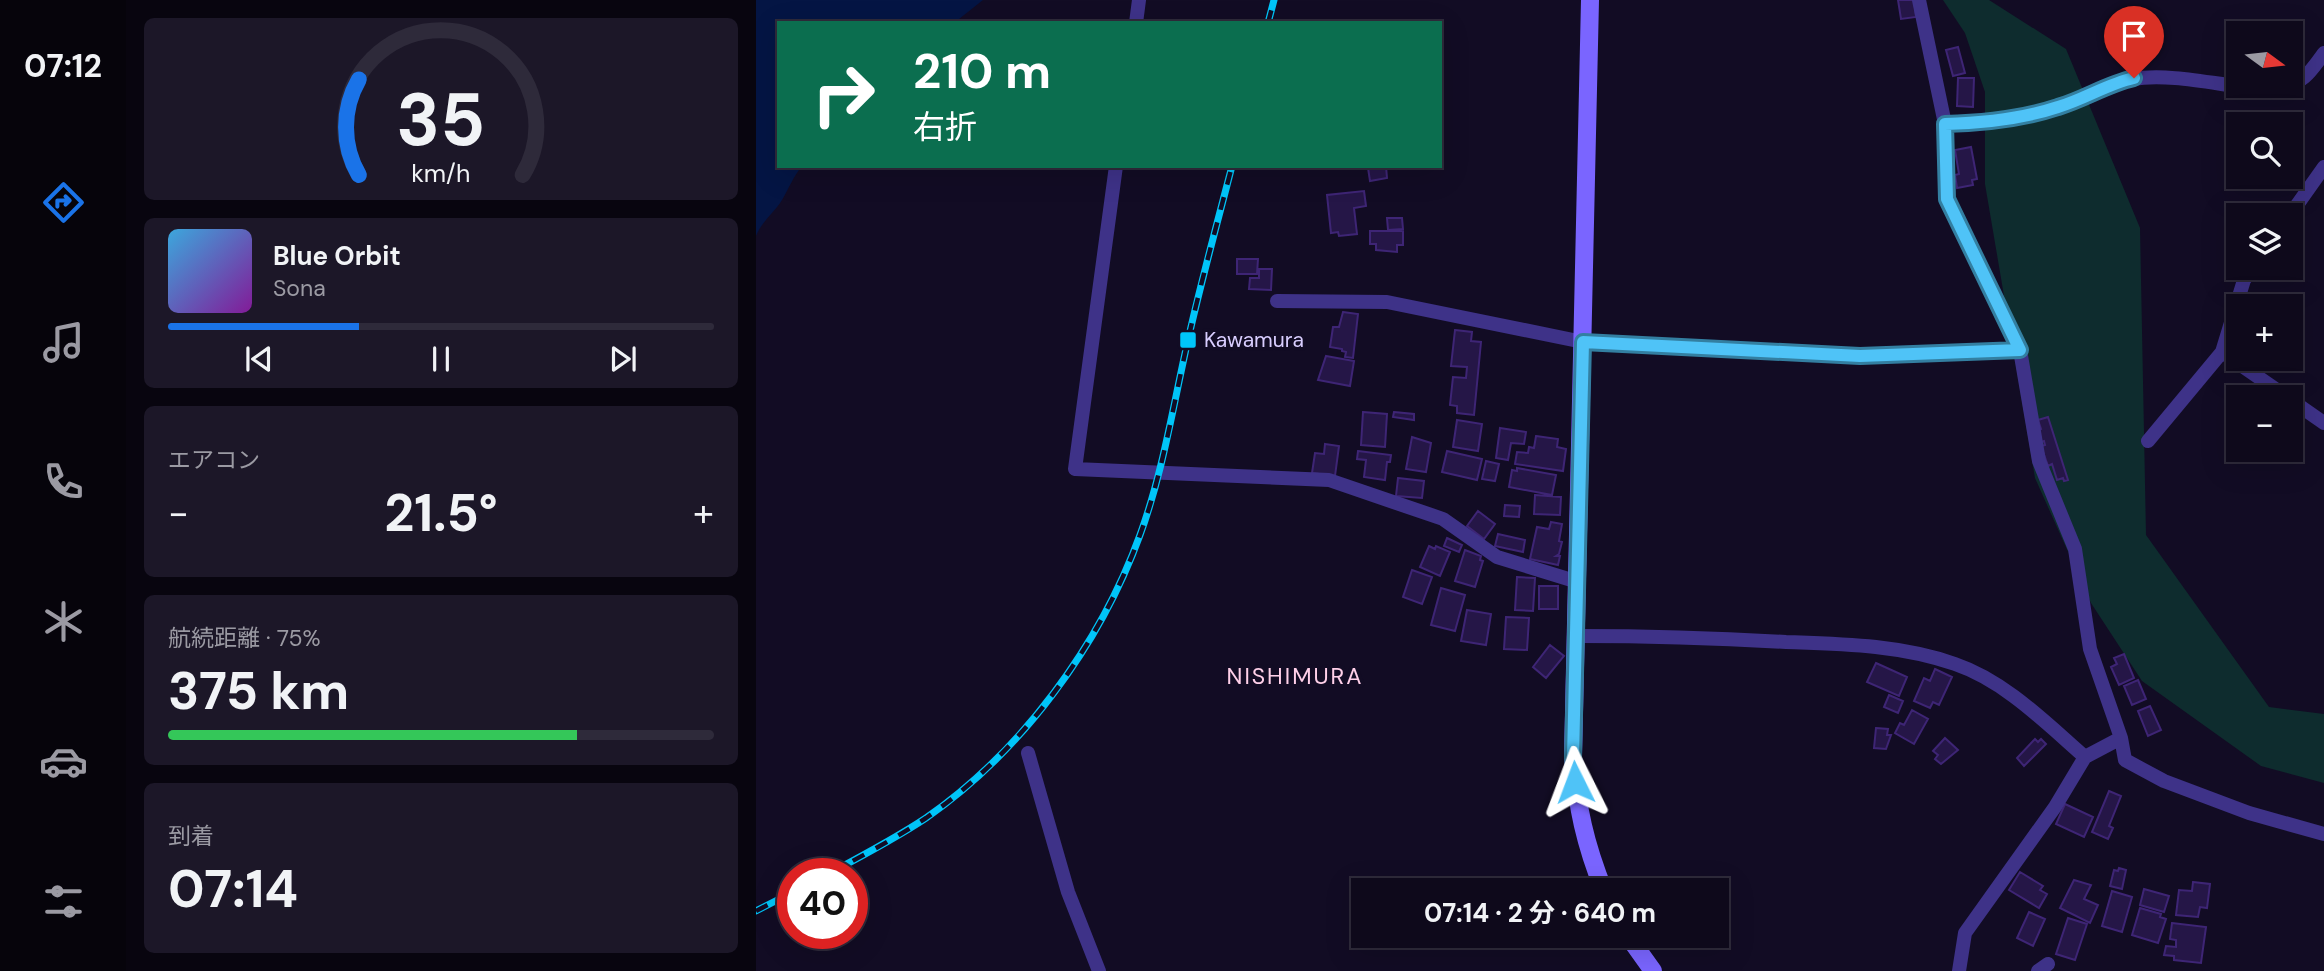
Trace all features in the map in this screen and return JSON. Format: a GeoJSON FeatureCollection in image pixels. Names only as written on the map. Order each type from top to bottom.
{"type":"FeatureCollection","features":[{"type":"Feature","properties":{"kind":"street"},"geometry":{"type":"LineString","coordinates":[[1136,21],[1139,0]]}},
{"type":"Feature","properties":{"kind":"street"},"geometry":{"type":"LineString","coordinates":[[1590,0],[1578,636],[1573,757],[1577,806],[1588,852],[1599,878]]}},
{"type":"Feature","properties":{"kind":"street"},"geometry":{"type":"LineString","coordinates":[[1919,0],[1945,124],[1947,199],[2020,350],[2039,461],[2075,548],[2090,649],[2121,738],[2125,760],[2164,781],[2249,813],[2324,834]]}},
{"type":"Feature","properties":{"kind":"street"},"geometry":{"type":"LineString","coordinates":[[1945,124],[2006,120],[2059,107],[2115,82],[2134,78],[2278,90],[2297,84],[2307,76],[2324,52]]}},
{"type":"Feature","properties":{"kind":"street"},"geometry":{"type":"LineString","coordinates":[[2298,203],[2324,167]]}},
{"type":"Feature","properties":{"kind":"street"},"geometry":{"type":"LineString","coordinates":[[1116,168],[1074,470],[1329,480],[1443,519],[1497,557],[1578,582]]}},
{"type":"Feature","properties":{"kind":"street"},"geometry":{"type":"LineString","coordinates":[[2148,441],[2222,352],[2245,280]]}},
{"type":"Feature","properties":{"kind":"street"},"geometry":{"type":"LineString","coordinates":[[1277,301],[1387,302],[1583,342],[1860,356],[2020,350]]}},
{"type":"Feature","properties":{"kind":"street"},"geometry":{"type":"LineString","coordinates":[[2222,352],[2270,385]]}},
{"type":"Feature","properties":{"kind":"street"},"geometry":{"type":"LineString","coordinates":[[2303,408],[2324,423]]}},
{"type":"Feature","properties":{"kind":"street"},"geometry":{"type":"LineString","coordinates":[[1578,636],[1650,636],[1892,647],[1957,664],[2001,688],[2085,757]]}},
{"type":"Feature","properties":{"kind":"street"},"geometry":{"type":"LineString","coordinates":[[1959,971],[1965,933],[2055,807],[2085,757],[2121,738]]}},
{"type":"Feature","properties":{"kind":"street"},"geometry":{"type":"LineString","coordinates":[[1028,753],[1068,892],[1099,971]]}},
{"type":"Feature","properties":{"kind":"street"},"geometry":{"type":"LineString","coordinates":[[1637,948],[1653,971]]}},
{"type":"Feature","properties":{"kind":"green space"},"geometry":{"type":"Polygon","coordinates":[[[1943,0],[1989,0],[2066,49],[2140,228],[2146,535],[2269,707],[2324,714],[2324,783],[2261,766],[2142,681],[2091,603],[2035,478],[1985,184],[1985,92],[1965,33],[1943,0]]]}},
{"type":"Feature","properties":{"kind":"water"},"geometry":{"type":"Polygon","coordinates":[[[756,0],[983,0],[957,21],[777,21],[777,168],[801,168],[756,236],[756,0]]]}},
{"type":"Feature","properties":{"kind":"building"},"geometry":{"type":"Polygon","coordinates":[[[1898,0],[1914,0],[1916,17],[1901,19],[1898,0]]]}},
{"type":"Feature","properties":{"kind":"building"},"geometry":{"type":"Polygon","coordinates":[[[1958,47],[1965,73],[1953,76],[1946,50],[1958,47]]]}},
{"type":"Feature","properties":{"kind":"building"},"geometry":{"type":"Polygon","coordinates":[[[1958,78],[1974,78],[1973,107],[1957,106],[1958,78]]]}},
{"type":"Feature","properties":{"kind":"building"},"geometry":{"type":"Polygon","coordinates":[[[1971,147],[1977,179],[1972,180],[1973,185],[1957,188],[1955,175],[1959,174],[1955,150],[1971,147]]]}},
{"type":"Feature","properties":{"kind":"building"},"geometry":{"type":"Polygon","coordinates":[[[1368,168],[1386,168],[1387,178],[1370,181],[1368,168]]]}},
{"type":"Feature","properties":{"kind":"building"},"geometry":{"type":"Polygon","coordinates":[[[1364,191],[1366,206],[1354,208],[1357,234],[1339,236],[1338,232],[1331,233],[1327,195],[1364,191]]]}},
{"type":"Feature","properties":{"kind":"building"},"geometry":{"type":"Polygon","coordinates":[[[1387,218],[1402,218],[1403,229],[1388,230],[1387,218]]]}},
{"type":"Feature","properties":{"kind":"building"},"geometry":{"type":"Polygon","coordinates":[[[1370,231],[1403,231],[1403,245],[1397,245],[1397,252],[1376,250],[1376,244],[1370,244],[1370,231]]]}},
{"type":"Feature","properties":{"kind":"building"},"geometry":{"type":"Polygon","coordinates":[[[1237,259],[1258,259],[1257,274],[1237,274],[1237,259]]]}},
{"type":"Feature","properties":{"kind":"building"},"geometry":{"type":"Polygon","coordinates":[[[1259,269],[1272,269],[1271,290],[1249,289],[1250,278],[1259,278],[1259,269]]]}},
{"type":"Feature","properties":{"kind":"building"},"geometry":{"type":"Polygon","coordinates":[[[1343,312],[1358,314],[1353,358],[1345,357],[1346,352],[1342,349],[1330,347],[1333,327],[1339,327],[1343,312]]]}},
{"type":"Feature","properties":{"kind":"building"},"geometry":{"type":"Polygon","coordinates":[[[1455,330],[1472,332],[1471,341],[1481,342],[1474,415],[1457,413],[1457,406],[1450,405],[1453,377],[1466,378],[1467,367],[1451,366],[1455,330]]]}},
{"type":"Feature","properties":{"kind":"building"},"geometry":{"type":"Polygon","coordinates":[[[1326,356],[1354,361],[1350,386],[1318,380],[1326,356]]]}},
{"type":"Feature","properties":{"kind":"building"},"geometry":{"type":"Polygon","coordinates":[[[1363,412],[1387,414],[1385,447],[1361,445],[1363,412]]]}},
{"type":"Feature","properties":{"kind":"building"},"geometry":{"type":"Polygon","coordinates":[[[1394,412],[1414,414],[1414,420],[1393,417],[1394,412]]]}},
{"type":"Feature","properties":{"kind":"building"},"geometry":{"type":"Polygon","coordinates":[[[2048,417],[2068,480],[2057,480],[2052,464],[2048,466],[2041,446],[2045,445],[2037,431],[2041,429],[2038,420],[2048,417]]]}},
{"type":"Feature","properties":{"kind":"building"},"geometry":{"type":"Polygon","coordinates":[[[1457,420],[1482,424],[1478,451],[1453,447],[1457,420]]]}},
{"type":"Feature","properties":{"kind":"building"},"geometry":{"type":"Polygon","coordinates":[[[1500,428],[1526,432],[1524,444],[1511,443],[1508,460],[1496,458],[1500,428]]]}},
{"type":"Feature","properties":{"kind":"building"},"geometry":{"type":"Polygon","coordinates":[[[1536,436],[1558,439],[1557,447],[1566,449],[1563,471],[1515,464],[1517,452],[1528,453],[1529,447],[1534,448],[1536,436]]]}},
{"type":"Feature","properties":{"kind":"building"},"geometry":{"type":"Polygon","coordinates":[[[1412,437],[1431,443],[1426,472],[1406,469],[1412,437]]]}},
{"type":"Feature","properties":{"kind":"building"},"geometry":{"type":"Polygon","coordinates":[[[1325,444],[1339,446],[1335,476],[1312,473],[1315,453],[1324,454],[1325,444]]]}},
{"type":"Feature","properties":{"kind":"building"},"geometry":{"type":"Polygon","coordinates":[[[1358,451],[1391,455],[1390,462],[1387,462],[1385,480],[1364,477],[1366,460],[1357,459],[1358,451]]]}},
{"type":"Feature","properties":{"kind":"building"},"geometry":{"type":"Polygon","coordinates":[[[1447,451],[1482,459],[1477,480],[1442,472],[1447,451]]]}},
{"type":"Feature","properties":{"kind":"building"},"geometry":{"type":"Polygon","coordinates":[[[1486,461],[1499,464],[1495,481],[1482,479],[1486,461]]]}},
{"type":"Feature","properties":{"kind":"building"},"geometry":{"type":"Polygon","coordinates":[[[1517,468],[1556,475],[1552,495],[1509,487],[1512,470],[1517,471],[1517,468]]]}},
{"type":"Feature","properties":{"kind":"building"},"geometry":{"type":"Polygon","coordinates":[[[1398,478],[1424,481],[1422,498],[1396,496],[1398,478]]]}},
{"type":"Feature","properties":{"kind":"building"},"geometry":{"type":"Polygon","coordinates":[[[1535,495],[1561,497],[1560,515],[1534,514],[1535,495]]]}},
{"type":"Feature","properties":{"kind":"building"},"geometry":{"type":"Polygon","coordinates":[[[1505,505],[1520,506],[1519,517],[1504,516],[1505,505]]]}},
{"type":"Feature","properties":{"kind":"building"},"geometry":{"type":"Polygon","coordinates":[[[1478,511],[1495,524],[1484,539],[1467,526],[1478,511]]]}},
{"type":"Feature","properties":{"kind":"building"},"geometry":{"type":"Polygon","coordinates":[[[1551,522],[1562,524],[1559,541],[1562,542],[1556,556],[1560,556],[1558,565],[1530,559],[1537,527],[1549,529],[1551,522]]]}},
{"type":"Feature","properties":{"kind":"building"},"geometry":{"type":"Polygon","coordinates":[[[1498,534],[1525,540],[1523,552],[1495,546],[1498,534]]]}},
{"type":"Feature","properties":{"kind":"building"},"geometry":{"type":"Polygon","coordinates":[[[1447,538],[1462,545],[1459,552],[1444,546],[1447,538]]]}},
{"type":"Feature","properties":{"kind":"building"},"geometry":{"type":"Polygon","coordinates":[[[1429,546],[1450,552],[1440,576],[1420,567],[1429,546]]]}},
{"type":"Feature","properties":{"kind":"building"},"geometry":{"type":"Polygon","coordinates":[[[1465,550],[1481,556],[1480,560],[1483,561],[1475,587],[1455,581],[1465,550]]]}},
{"type":"Feature","properties":{"kind":"building"},"geometry":{"type":"Polygon","coordinates":[[[1412,570],[1432,577],[1422,604],[1403,597],[1412,570]]]}},
{"type":"Feature","properties":{"kind":"building"},"geometry":{"type":"Polygon","coordinates":[[[1517,577],[1535,578],[1533,611],[1515,610],[1517,577]]]}},
{"type":"Feature","properties":{"kind":"building"},"geometry":{"type":"Polygon","coordinates":[[[1539,586],[1558,586],[1558,609],[1539,609],[1539,586]]]}},
{"type":"Feature","properties":{"kind":"building"},"geometry":{"type":"Polygon","coordinates":[[[1441,588],[1465,595],[1455,631],[1431,625],[1441,588]]]}},
{"type":"Feature","properties":{"kind":"building"},"geometry":{"type":"Polygon","coordinates":[[[1467,610],[1491,614],[1486,645],[1461,641],[1467,610]]]}},
{"type":"Feature","properties":{"kind":"building"},"geometry":{"type":"Polygon","coordinates":[[[1506,617],[1529,618],[1527,650],[1504,649],[1506,617]]]}},
{"type":"Feature","properties":{"kind":"building"},"geometry":{"type":"Polygon","coordinates":[[[1550,645],[1564,656],[1546,678],[1533,667],[1550,645]]]}},
{"type":"Feature","properties":{"kind":"building"},"geometry":{"type":"Polygon","coordinates":[[[2124,654],[2134,678],[2119,685],[2111,667],[2117,664],[2114,658],[2124,654]]]}},
{"type":"Feature","properties":{"kind":"building"},"geometry":{"type":"Polygon","coordinates":[[[1876,663],[1907,677],[1899,696],[1867,682],[1876,663]]]}},
{"type":"Feature","properties":{"kind":"building"},"geometry":{"type":"Polygon","coordinates":[[[1935,669],[1952,677],[1939,705],[1933,702],[1930,708],[1914,701],[1924,678],[1930,681],[1935,669]]]}},
{"type":"Feature","properties":{"kind":"building"},"geometry":{"type":"Polygon","coordinates":[[[2138,680],[2146,699],[2132,705],[2124,686],[2138,680]]]}},
{"type":"Feature","properties":{"kind":"building"},"geometry":{"type":"Polygon","coordinates":[[[1889,695],[1903,701],[1898,713],[1884,707],[1889,695]]]}},
{"type":"Feature","properties":{"kind":"building"},"geometry":{"type":"Polygon","coordinates":[[[2150,706],[2161,730],[2148,736],[2138,711],[2150,706]]]}},
{"type":"Feature","properties":{"kind":"building"},"geometry":{"type":"Polygon","coordinates":[[[1912,710],[1928,719],[1914,744],[1895,733],[1900,723],[1904,725],[1912,710]]]}},
{"type":"Feature","properties":{"kind":"building"},"geometry":{"type":"Polygon","coordinates":[[[1876,728],[1888,729],[1887,735],[1891,735],[1886,749],[1874,748],[1876,728]]]}},
{"type":"Feature","properties":{"kind":"building"},"geometry":{"type":"Polygon","coordinates":[[[1945,738],[1958,750],[1941,764],[1935,759],[1938,755],[1933,751],[1945,738]]]}},
{"type":"Feature","properties":{"kind":"building"},"geometry":{"type":"Polygon","coordinates":[[[2035,739],[2038,742],[2041,739],[2046,744],[2024,766],[2017,758],[2035,739]]]}},
{"type":"Feature","properties":{"kind":"building"},"geometry":{"type":"Polygon","coordinates":[[[2109,791],[2121,796],[2109,826],[2113,828],[2108,839],[2092,832],[2109,791]]]}},
{"type":"Feature","properties":{"kind":"building"},"geometry":{"type":"Polygon","coordinates":[[[2065,804],[2093,817],[2084,837],[2056,824],[2065,804]]]}},
{"type":"Feature","properties":{"kind":"building"},"geometry":{"type":"Polygon","coordinates":[[[2119,868],[2126,870],[2122,889],[2110,886],[2114,870],[2118,871],[2119,868]]]}},
{"type":"Feature","properties":{"kind":"building"},"geometry":{"type":"Polygon","coordinates":[[[2020,872],[2043,886],[2040,890],[2047,894],[2039,908],[2009,890],[2020,872]]]}},
{"type":"Feature","properties":{"kind":"building"},"geometry":{"type":"Polygon","coordinates":[[[2074,880],[2091,885],[2084,899],[2098,905],[2090,923],[2060,908],[2074,880]]]}},
{"type":"Feature","properties":{"kind":"building"},"geometry":{"type":"Polygon","coordinates":[[[2193,882],[2210,884],[2207,908],[2200,907],[2198,917],[2176,915],[2179,890],[2192,891],[2193,882]]]}},
{"type":"Feature","properties":{"kind":"building"},"geometry":{"type":"Polygon","coordinates":[[[2144,889],[2169,896],[2164,912],[2140,905],[2144,889]]]}},
{"type":"Feature","properties":{"kind":"building"},"geometry":{"type":"Polygon","coordinates":[[[2112,891],[2132,897],[2122,932],[2102,926],[2112,891]]]}},
{"type":"Feature","properties":{"kind":"building"},"geometry":{"type":"Polygon","coordinates":[[[2140,908],[2161,914],[2160,917],[2166,919],[2158,943],[2132,935],[2140,908]]]}},
{"type":"Feature","properties":{"kind":"building"},"geometry":{"type":"Polygon","coordinates":[[[2029,912],[2045,919],[2033,946],[2017,938],[2029,912]]]}},
{"type":"Feature","properties":{"kind":"building"},"geometry":{"type":"Polygon","coordinates":[[[2068,918],[2087,924],[2075,960],[2056,954],[2068,918]]]}},
{"type":"Feature","properties":{"kind":"building"},"geometry":{"type":"Polygon","coordinates":[[[2172,923],[2206,927],[2201,963],[2174,960],[2174,956],[2164,955],[2166,946],[2176,947],[2176,940],[2170,939],[2172,923]]]}},
{"type":"Feature","properties":{"kind":"railway"},"geometry":{"type":"LineString","coordinates":[[1269,21],[1274,0]]}},
{"type":"Feature","properties":{"kind":"railway"},"geometry":{"type":"LineString","coordinates":[[858,858],[926,818],[994,761],[1054,693],[1103,616],[1140,535],[1155,487],[1193,318],[1231,168]]}},
{"type":"Feature","properties":{"kind":"railway"},"geometry":{"type":"LineString","coordinates":[[756,911],[777,900]]}},
{"type":"Feature","properties":{"kind":"place","name":"Kawamura"},"geometry":{"type":"Point","coordinates":[1188,340]}},
{"type":"Feature","properties":{"kind":"district","name":"NISHIMURA"},"geometry":{"type":"Point","coordinates":[1295,676]}},
{"type":"Feature","properties":{"kind":"route"},"geometry":{"type":"LineString","coordinates":[[1575,782],[1573,757],[1583,342],[1860,356],[2020,350],[1947,199],[1945,124],[2006,120],[2059,107],[2115,82],[2134,78]]}}]}
